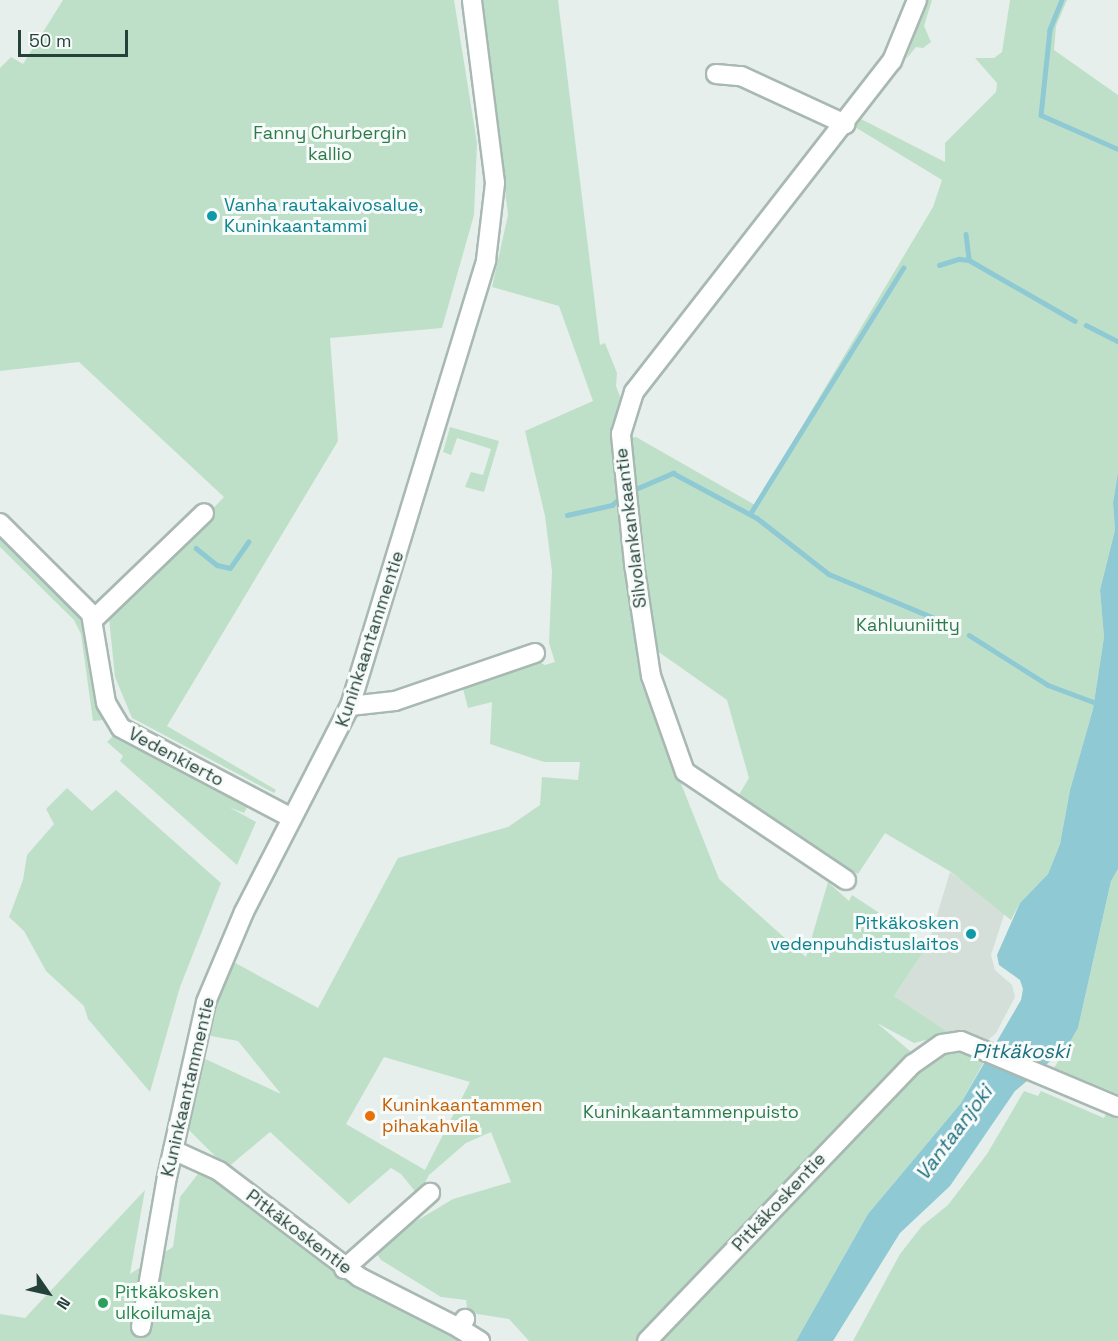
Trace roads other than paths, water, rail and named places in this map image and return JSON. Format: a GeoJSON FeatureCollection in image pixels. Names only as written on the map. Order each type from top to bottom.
{"type":"FeatureCollection","features":[{"type":"Feature","properties":{"kind":"street","name":"Kuninkaantammentie"},"geometry":{"type":"LineString","coordinates":[[141,1327],[173,1150],[200,1023],[214,978],[292,818],[335,741],[350,706],[478,288],[492,224],[495,183],[472,0]]}},
{"type":"Feature","properties":{"kind":"street","name":"Silvolankankaantie"},"geometry":{"type":"LineString","coordinates":[[846,880],[685,772],[651,676],[620,444],[622,424],[634,392],[845,124],[892,60],[916,0]]}},
{"type":"Feature","properties":{"kind":"street"},"geometry":{"type":"LineString","coordinates":[[716,74],[741,76],[845,124]]}},
{"type":"Feature","properties":{"kind":"street"},"geometry":{"type":"LineString","coordinates":[[0,523],[93,620],[204,513]]}},
{"type":"Feature","properties":{"kind":"street","name":"Vedenkierto"},"geometry":{"type":"LineString","coordinates":[[93,620],[106,703],[121,728],[292,818]]}},
{"type":"Feature","properties":{"kind":"street"},"geometry":{"type":"LineString","coordinates":[[350,706],[395,701],[537,649]]}},
{"type":"Feature","properties":{"kind":"street","name":"Pitkäkoskentie"},"geometry":{"type":"LineString","coordinates":[[647,1341],[913,1064],[954,1041],[983,1049],[1118,1107]]}},
{"type":"Feature","properties":{"kind":"street","name":"Pitkäkoskentie"},"geometry":{"type":"LineString","coordinates":[[173,1150],[219,1171],[344,1269],[462,1324],[480,1341]]}},
{"type":"Feature","properties":{"kind":"street"},"geometry":{"type":"LineString","coordinates":[[344,1269],[430,1192]]}},
{"type":"Feature","properties":{"kind":"water"},"geometry":{"type":"Polygon","coordinates":[[[1118,472],[1118,869],[1111,881],[1078,1028],[1067,1047],[1015,1091],[950,1186],[900,1233],[833,1341],[796,1341],[868,1214],[961,1103],[1021,1000],[1023,989],[1020,980],[999,965],[997,955],[1020,903],[1048,874],[1060,844],[1070,790],[1093,709],[1104,637],[1100,590],[1115,530],[1113,503],[1118,472]]]}},
{"type":"Feature","properties":{"kind":"waterway"},"geometry":{"type":"LineString","coordinates":[[1062,0],[1050,30],[1041,115],[1118,149]]}},
{"type":"Feature","properties":{"kind":"waterway"},"geometry":{"type":"LineString","coordinates":[[966,234],[969,260],[1075,321]]}},
{"type":"Feature","properties":{"kind":"waterway"},"geometry":{"type":"LineString","coordinates":[[939,265],[959,259],[969,260]]}},
{"type":"Feature","properties":{"kind":"waterway"},"geometry":{"type":"LineString","coordinates":[[750,514],[903,268]]}},
{"type":"Feature","properties":{"kind":"waterway"},"geometry":{"type":"LineString","coordinates":[[1086,325],[1118,341]]}},
{"type":"Feature","properties":{"kind":"waterway"},"geometry":{"type":"LineString","coordinates":[[631,491],[673,473],[757,518],[829,574],[956,627]]}},
{"type":"Feature","properties":{"kind":"waterway"},"geometry":{"type":"LineString","coordinates":[[567,515],[612,505],[621,497]]}},
{"type":"Feature","properties":{"kind":"waterway"},"geometry":{"type":"LineString","coordinates":[[196,548],[217,565],[230,568],[248,542]]}},
{"type":"Feature","properties":{"kind":"waterway"},"geometry":{"type":"LineString","coordinates":[[969,635],[1048,685],[1099,704]]}},
{"type":"Feature","properties":{"kind":"place","name":"Vanha rautakaivosalue, Kuninkaantammi"},"geometry":{"type":"Point","coordinates":[212,216]}},
{"type":"Feature","properties":{"kind":"place","name":"Pitkäkosken vedenpuhdistuslaitos"},"geometry":{"type":"Point","coordinates":[971,934]}},
{"type":"Feature","properties":{"kind":"place","name":"Kuninkaantammen pihakahvila"},"geometry":{"type":"Point","coordinates":[370,1116]}},
{"type":"Feature","properties":{"kind":"place","name":"Pitkäkosken ulkoilumaja"},"geometry":{"type":"Point","coordinates":[103,1303]}},
{"type":"Feature","properties":{"kind":"park label","name":"Fanny Churbergin kallio"},"geometry":{"type":"Point","coordinates":[330,144]}},
{"type":"Feature","properties":{"kind":"park label","name":"Kahluuniitty"},"geometry":{"type":"Point","coordinates":[908,625]}},
{"type":"Feature","properties":{"kind":"park label","name":"Kuninkaantammenpuisto"},"geometry":{"type":"Point","coordinates":[691,1112]}},
{"type":"Feature","properties":{"kind":"water label","name":"Pitkäkoski"},"geometry":{"type":"Point","coordinates":[1021,1051]}},
{"type":"Feature","properties":{"kind":"water label","name":"Vantaanjoki"},"geometry":{"type":"Point","coordinates":[954,1133]}}]}
